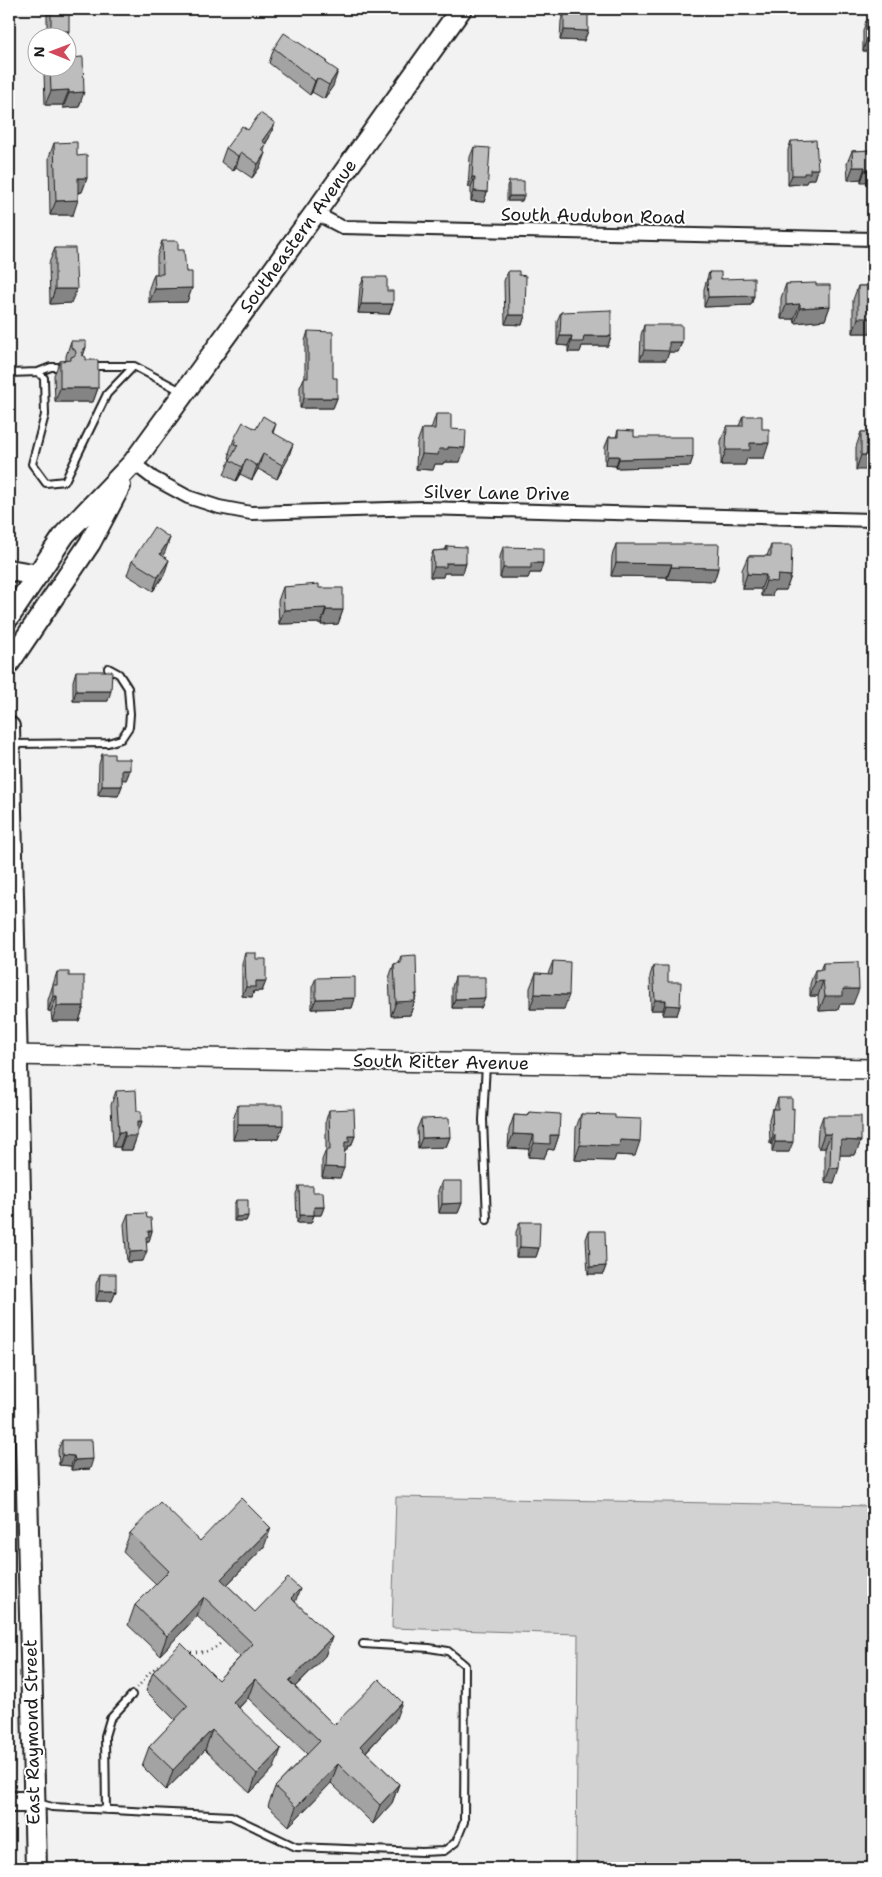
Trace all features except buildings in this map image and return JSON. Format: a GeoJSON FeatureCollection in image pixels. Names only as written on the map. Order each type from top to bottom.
{"type":"FeatureCollection","features":[{"type":"Feature","properties":{"kind":"main road","name":"Southeastern Avenue"},"geometry":{"type":"LineString","coordinates":[[9,617],[65,534],[133,463],[461,9]]}},
{"type":"Feature","properties":{"kind":"main road","name":"Southeastern Avenue"},"geometry":{"type":"LineString","coordinates":[[9,663],[90,543],[133,463]]}},
{"type":"Feature","properties":{"kind":"main road"},"geometry":{"type":"LineString","coordinates":[[9,570],[38,575]]}},
{"type":"Feature","properties":{"kind":"main road","name":"East Raymond Street"},"geometry":{"type":"LineString","coordinates":[[9,727],[13,1055],[36,1868]]}},
{"type":"Feature","properties":{"kind":"main road"},"geometry":{"type":"LineString","coordinates":[[9,1802],[34,1802]]}},
{"type":"Feature","properties":{"kind":"street","name":"South Audubon Road"},"geometry":{"type":"LineString","coordinates":[[315,213],[342,227],[873,239]]}},
{"type":"Feature","properties":{"kind":"street","name":"Silver Lane Drive"},"geometry":{"type":"LineString","coordinates":[[133,463],[153,478],[188,497],[219,507],[251,513],[423,508],[873,520]]}},
{"type":"Feature","properties":{"kind":"street","name":"South Ritter Avenue"},"geometry":{"type":"LineString","coordinates":[[13,1055],[873,1069]]}},
{"type":"Feature","properties":{"kind":"lane"},"geometry":{"type":"LineString","coordinates":[[80,367],[134,366],[184,393]]}},
{"type":"Feature","properties":{"kind":"lane"},"geometry":{"type":"LineString","coordinates":[[38,372],[44,378],[45,415],[32,464],[46,483],[65,481],[107,394],[134,366]]}},
{"type":"Feature","properties":{"kind":"lane"},"geometry":{"type":"LineString","coordinates":[[9,373],[38,372],[51,367],[66,367]]}},
{"type":"Feature","properties":{"kind":"lane"},"geometry":{"type":"LineString","coordinates":[[9,744],[108,743],[121,739],[129,727],[128,688],[119,674],[108,668]]}},
{"type":"Feature","properties":{"kind":"lane"},"geometry":{"type":"LineString","coordinates":[[486,1063],[483,1120],[487,1220]]}},
{"type":"Feature","properties":{"kind":"lane"},"geometry":{"type":"LineString","coordinates":[[34,1802],[52,1807],[231,1816],[296,1848],[444,1851],[456,1842],[464,1822],[465,1665],[448,1651],[362,1644]]}},
{"type":"Feature","properties":{"kind":"lane"},"geometry":{"type":"LineString","coordinates":[[106,1810],[105,1736],[110,1719],[132,1695]]}},
{"type":"Feature","properties":{"kind":"path"},"geometry":{"type":"LineString","coordinates":[[178,1654],[209,1652],[215,1650],[223,1641]]}},
{"type":"Feature","properties":{"kind":"path"},"geometry":{"type":"LineString","coordinates":[[132,1695],[151,1671],[171,1656]]}},
{"type":"Feature","properties":{"kind":"shaded area"},"geometry":{"type":"Polygon","coordinates":[[[396,1497],[873,1506],[873,1868],[576,1868],[578,1634],[392,1628],[396,1497]]]}}]}
